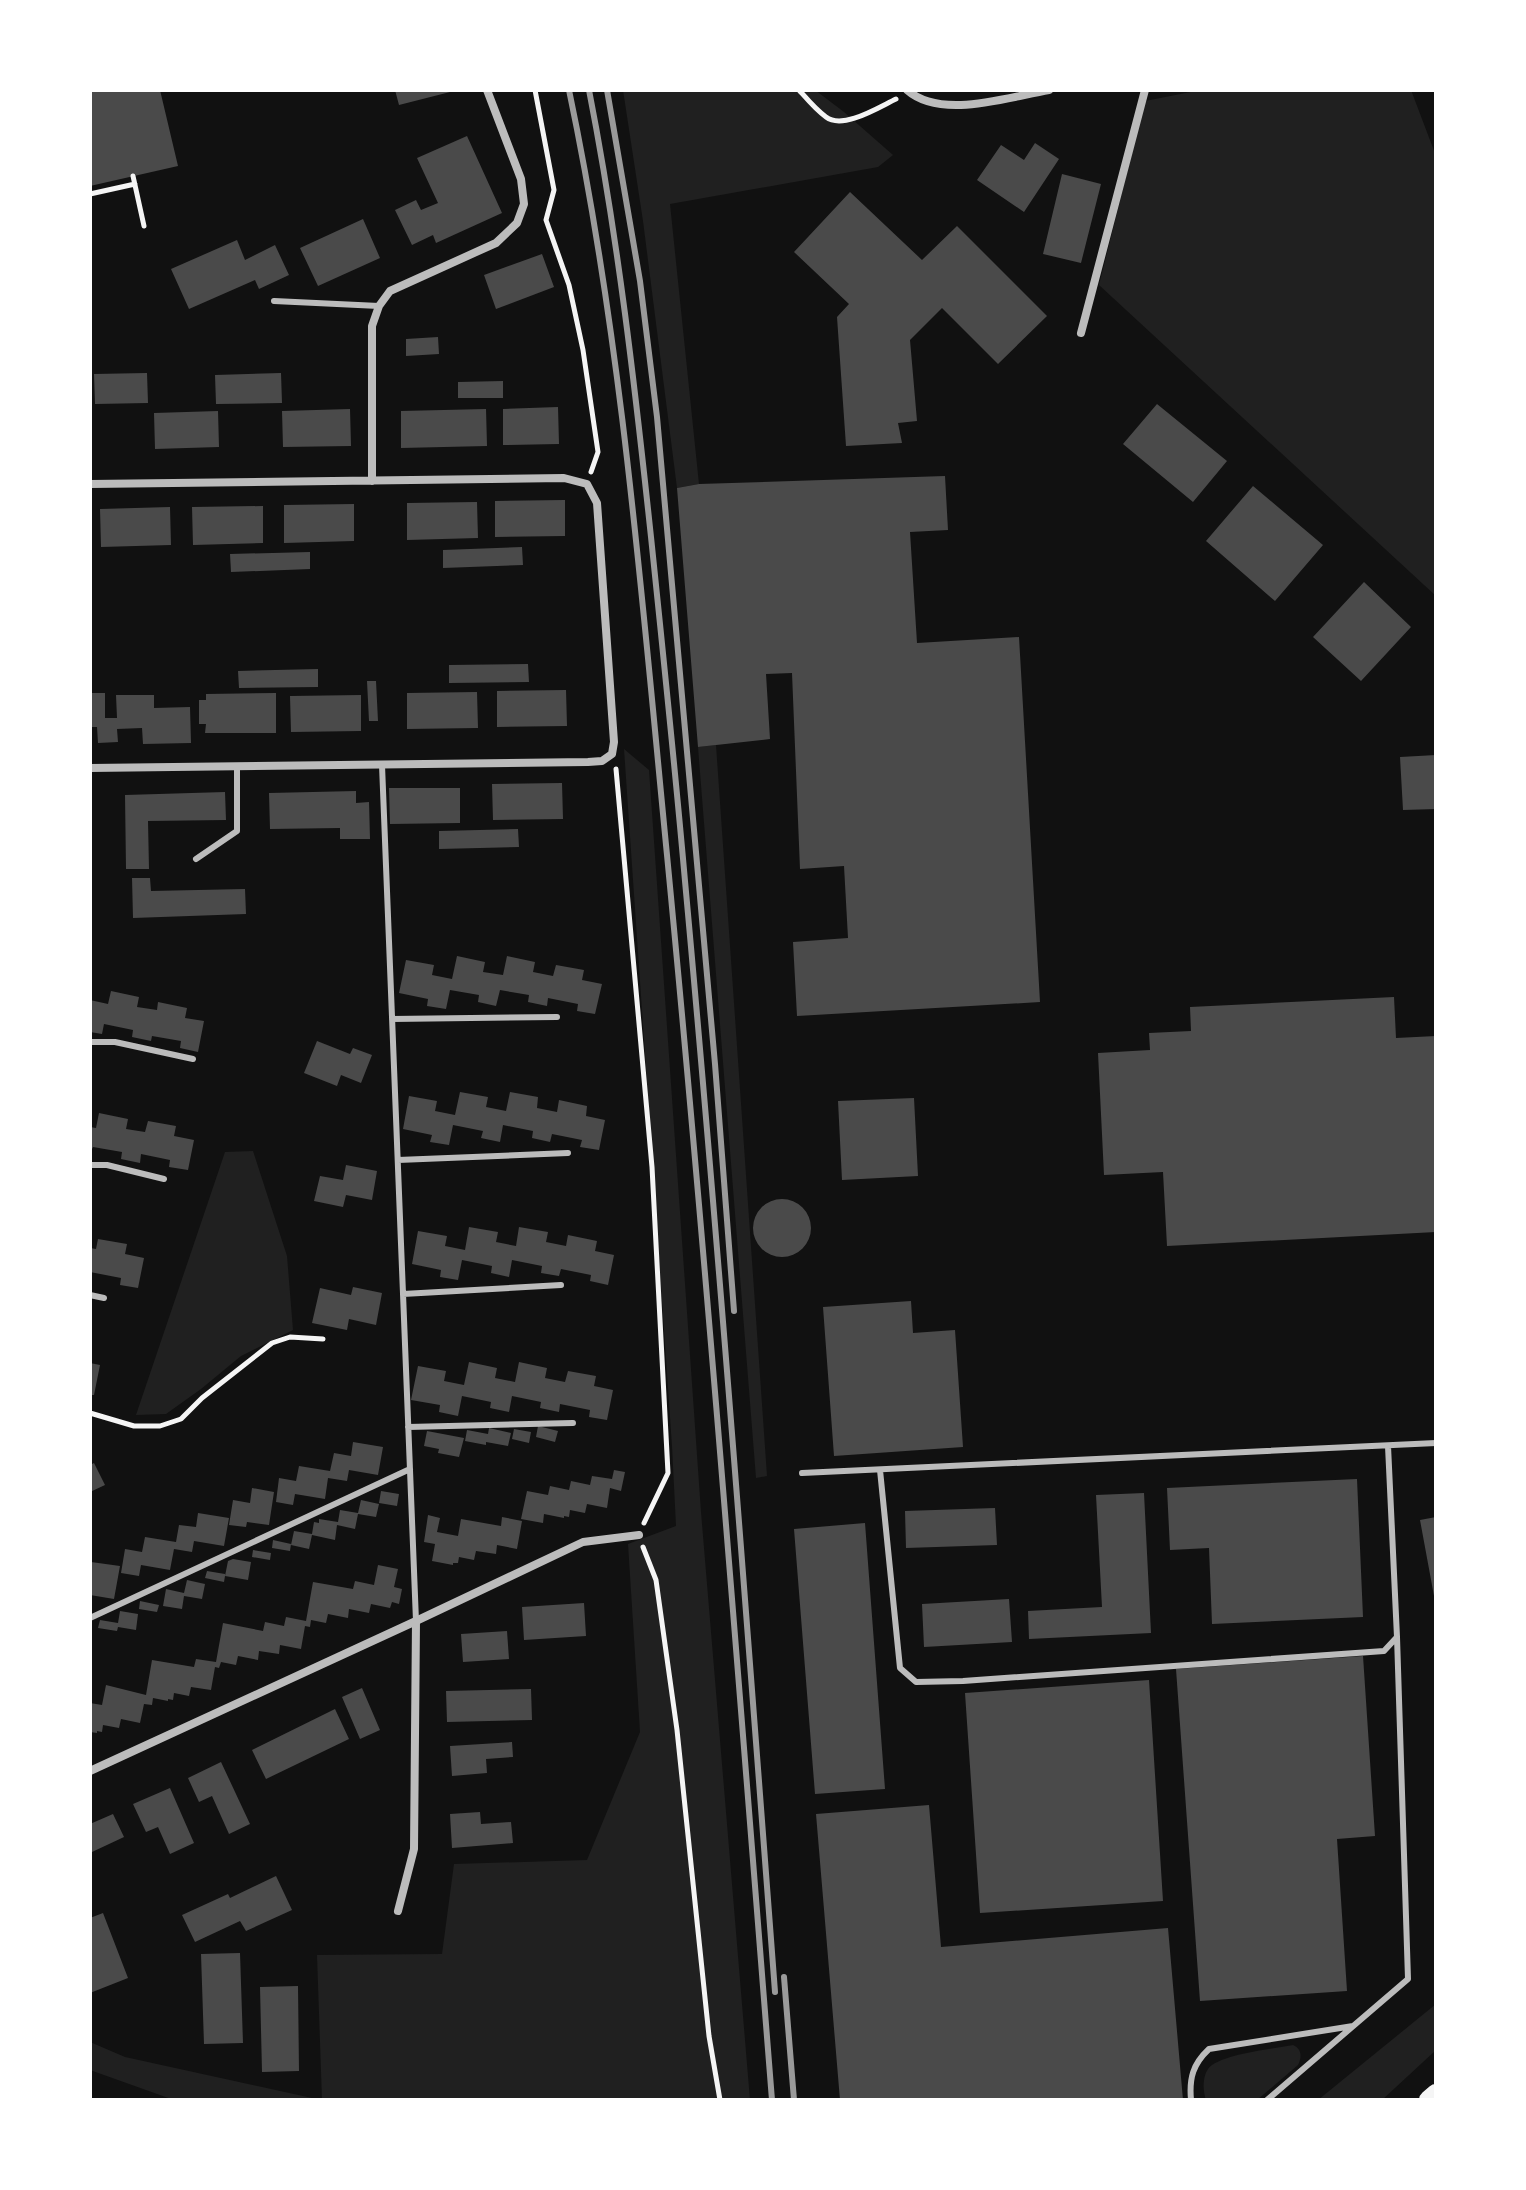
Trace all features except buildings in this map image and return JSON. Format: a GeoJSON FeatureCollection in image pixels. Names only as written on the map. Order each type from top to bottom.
{"type":"FeatureCollection","features":[{"type":"Feature","properties":{"kind":"main road"},"geometry":{"type":"LineString","coordinates":[[1429,2100],[1436,2094]]}},
{"type":"Feature","properties":{"kind":"street"},"geometry":{"type":"LineString","coordinates":[[372,481],[372,326],[379,306],[390,291],[496,243],[517,223],[524,204],[521,179],[487,90]]}},
{"type":"Feature","properties":{"kind":"street"},"geometry":{"type":"LineString","coordinates":[[908,91],[931,104],[956,106],[1049,90]]}},
{"type":"Feature","properties":{"kind":"street"},"geometry":{"type":"LineString","coordinates":[[1081,333],[1145,90]]}},
{"type":"Feature","properties":{"kind":"street"},"geometry":{"type":"LineString","coordinates":[[90,484],[564,478],[587,484],[597,503],[614,742],[612,754],[602,761],[588,762],[90,768]]}},
{"type":"Feature","properties":{"kind":"street"},"geometry":{"type":"LineString","coordinates":[[90,1771],[583,1542],[639,1535]]}},
{"type":"Feature","properties":{"kind":"street"},"geometry":{"type":"LineString","coordinates":[[398,1911],[414,1849],[416,1621]]}},
{"type":"Feature","properties":{"kind":"lane"},"geometry":{"type":"LineString","coordinates":[[274,301],[379,306]]}},
{"type":"Feature","properties":{"kind":"lane"},"geometry":{"type":"LineString","coordinates":[[382,765],[416,1621]]}},
{"type":"Feature","properties":{"kind":"lane"},"geometry":{"type":"LineString","coordinates":[[196,859],[237,831],[237,766]]}},
{"type":"Feature","properties":{"kind":"lane"},"geometry":{"type":"LineString","coordinates":[[392,1019],[557,1017]]}},
{"type":"Feature","properties":{"kind":"lane"},"geometry":{"type":"LineString","coordinates":[[90,1042],[115,1042],[193,1059]]}},
{"type":"Feature","properties":{"kind":"lane"},"geometry":{"type":"LineString","coordinates":[[398,1160],[568,1153]]}},
{"type":"Feature","properties":{"kind":"lane"},"geometry":{"type":"LineString","coordinates":[[90,1165],[107,1165],[164,1179]]}},
{"type":"Feature","properties":{"kind":"lane"},"geometry":{"type":"LineString","coordinates":[[403,1294],[561,1285]]}},
{"type":"Feature","properties":{"kind":"lane"},"geometry":{"type":"LineString","coordinates":[[90,1295],[104,1298]]}},
{"type":"Feature","properties":{"kind":"lane"},"geometry":{"type":"LineString","coordinates":[[408,1427],[573,1423]]}},
{"type":"Feature","properties":{"kind":"lane"},"geometry":{"type":"LineString","coordinates":[[802,1473],[1436,1443]]}},
{"type":"Feature","properties":{"kind":"lane"},"geometry":{"type":"LineString","coordinates":[[1267,2100],[1408,1979],[1388,1446]]}},
{"type":"Feature","properties":{"kind":"lane"},"geometry":{"type":"LineString","coordinates":[[90,1618],[410,1469]]}},
{"type":"Feature","properties":{"kind":"lane"},"geometry":{"type":"LineString","coordinates":[[880,1470],[900,1668],[916,1682],[1384,1651],[1397,1637]]}},
{"type":"Feature","properties":{"kind":"lane"},"geometry":{"type":"LineString","coordinates":[[1191,2100],[1190,2082],[1196,2061],[1209,2049],[1353,2026]]}},
{"type":"Feature","properties":{"kind":"path"},"geometry":{"type":"LineString","coordinates":[[535,90],[554,190],[546,220],[569,285],[583,350],[598,452],[587,484]]}},
{"type":"Feature","properties":{"kind":"path"},"geometry":{"type":"LineString","coordinates":[[799,90],[828,119],[839,123],[908,91]]}},
{"type":"Feature","properties":{"kind":"path"},"geometry":{"type":"LineString","coordinates":[[133,176],[144,226]]}},
{"type":"Feature","properties":{"kind":"path"},"geometry":{"type":"LineString","coordinates":[[90,194],[135,184]]}},
{"type":"Feature","properties":{"kind":"path"},"geometry":{"type":"LineString","coordinates":[[612,754],[628,887],[652,1167],[668,1473],[639,1535],[656,1580],[677,1730],[709,2036],[720,2100]]}},
{"type":"Feature","properties":{"kind":"path"},"geometry":{"type":"LineString","coordinates":[[90,1413],[134,1426],[160,1426],[181,1419],[202,1398],[272,1343],[290,1337],[323,1339]]}},
{"type":"Feature","properties":{"kind":"shaded area"},"geometry":{"type":"Polygon","coordinates":[[[623,90],[815,90],[893,155],[878,167],[670,204],[699,484],[677,488],[643,221],[623,90]]]}},
{"type":"Feature","properties":{"kind":"shaded area"},"geometry":{"type":"Polygon","coordinates":[[[1201,90],[1411,90],[1436,156],[1436,596],[1099,285],[1145,101],[1201,90]]]}},
{"type":"Feature","properties":{"kind":"shaded area"},"geometry":{"type":"Polygon","coordinates":[[[716,745],[767,1476],[756,1478],[698,747],[716,745]]]}},
{"type":"Feature","properties":{"kind":"shaded area"},"geometry":{"type":"Polygon","coordinates":[[[624,749],[649,770],[701,1512],[750,2100],[322,2100],[317,1955],[442,1954],[454,1864],[587,1860],[640,1732],[628,1544],[676,1526],[624,749]]]}},
{"type":"Feature","properties":{"kind":"shaded area"},"geometry":{"type":"Polygon","coordinates":[[[253,1151],[287,1256],[293,1330],[241,1356],[166,1414],[136,1415],[225,1152],[253,1151]]]}},
{"type":"Feature","properties":{"kind":"shaded area"},"geometry":{"type":"Polygon","coordinates":[[[1436,2004],[1436,2050],[1382,2100],[1318,2100],[1436,2004]]]}},
{"type":"Feature","properties":{"kind":"shaded area"},"geometry":{"type":"Polygon","coordinates":[[[90,2042],[125,2057],[321,2100],[174,2100],[90,2070],[90,2042]]]}},
{"type":"Feature","properties":{"kind":"shaded area"},"geometry":{"type":"Polygon","coordinates":[[[1293,2045],[1300,2054],[1298,2065],[1257,2100],[1206,2100],[1205,2076],[1214,2064],[1235,2056],[1293,2045]]]}},
{"type":"Feature","properties":{"kind":"railway"},"geometry":{"type":"LineString","coordinates":[[569,90],[603,280],[639,567],[696,1166],[772,2100]]}},
{"type":"Feature","properties":{"kind":"railway"},"geometry":{"type":"LineString","coordinates":[[589,90],[609,201],[632,369],[673,752],[721,1298],[775,1992]]}},
{"type":"Feature","properties":{"kind":"railway"},"geometry":{"type":"LineString","coordinates":[[607,90],[640,281],[657,417],[734,1311]]}},
{"type":"Feature","properties":{"kind":"railway"},"geometry":{"type":"LineString","coordinates":[[784,1977],[794,2100]]}}]}
